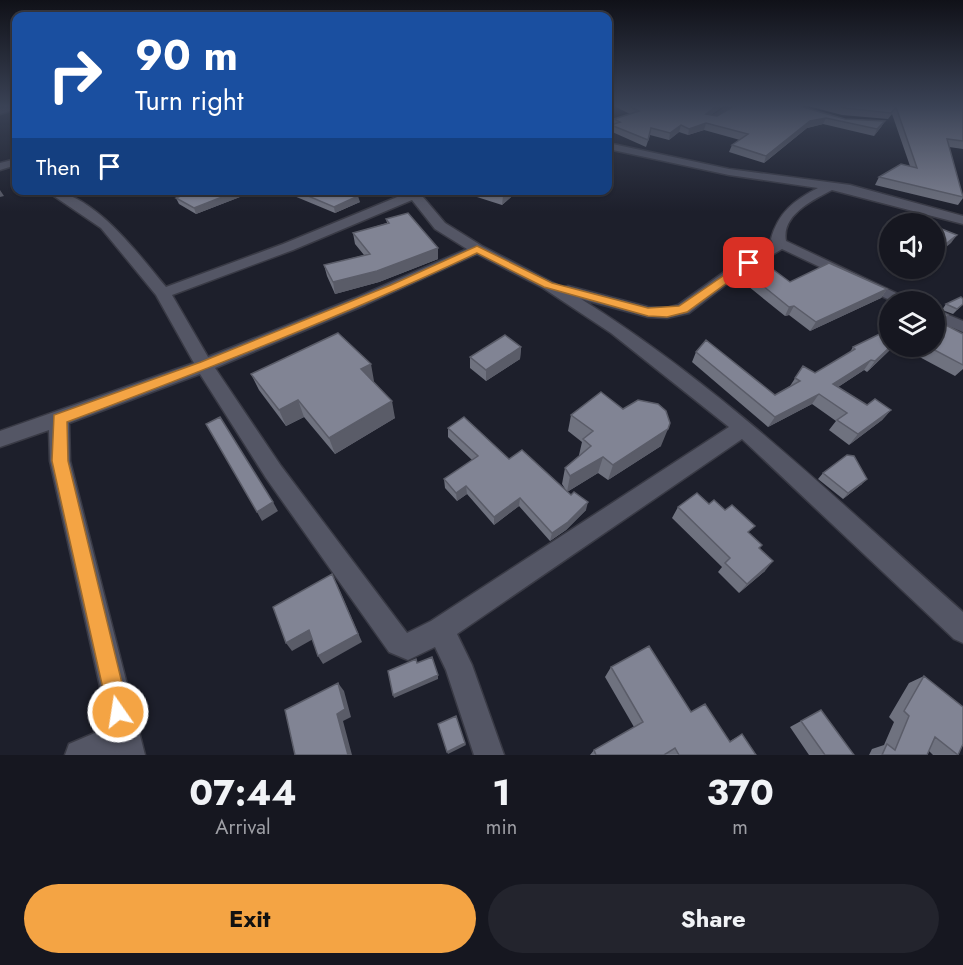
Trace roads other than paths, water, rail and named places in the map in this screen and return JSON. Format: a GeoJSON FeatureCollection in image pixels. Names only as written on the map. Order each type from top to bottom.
{"type":"FeatureCollection","features":[{"type":"Feature","properties":{"kind":"street"},"geometry":{"type":"LineString","coordinates":[[612,147],[729,172],[831,186],[963,220]]}},
{"type":"Feature","properties":{"kind":"street"},"geometry":{"type":"LineString","coordinates":[[831,186],[786,214],[778,239],[781,244],[884,291]]}},
{"type":"Feature","properties":{"kind":"street"},"geometry":{"type":"LineString","coordinates":[[59,195],[106,225],[163,293],[205,365],[304,516],[398,643],[408,647],[440,630],[743,428]]}},
{"type":"Feature","properties":{"kind":"street"},"geometry":{"type":"LineString","coordinates":[[163,293],[288,247],[406,195]]}},
{"type":"Feature","properties":{"kind":"street"},"geometry":{"type":"LineString","coordinates":[[415,195],[426,212],[440,226],[477,249],[548,285],[617,329],[743,428],[963,630]]}},
{"type":"Feature","properties":{"kind":"street"},"geometry":{"type":"LineString","coordinates":[[548,285],[648,312],[667,313],[683,309],[732,273],[781,244]]}},
{"type":"Feature","properties":{"kind":"street"},"geometry":{"type":"LineString","coordinates":[[0,439],[205,365],[395,287],[477,249]]}},
{"type":"Feature","properties":{"kind":"street"},"geometry":{"type":"LineString","coordinates":[[945,319],[963,327]]}},
{"type":"Feature","properties":{"kind":"street"},"geometry":{"type":"LineString","coordinates":[[59,419],[60,461],[127,745],[80,755]]}},
{"type":"Feature","properties":{"kind":"street"},"geometry":{"type":"LineString","coordinates":[[440,630],[458,665],[489,755]]}}]}
